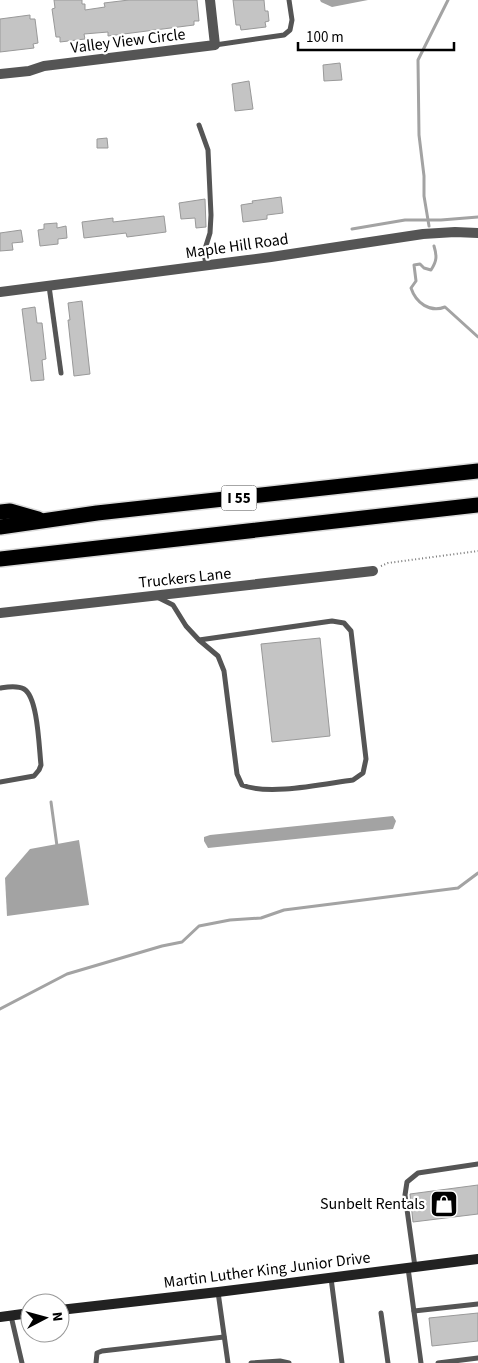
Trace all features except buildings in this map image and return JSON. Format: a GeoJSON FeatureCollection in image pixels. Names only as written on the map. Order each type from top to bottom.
{"type":"FeatureCollection","features":[{"type":"Feature","properties":{"kind":"highway","name":"I 55"},"geometry":{"type":"LineString","coordinates":[[0,526],[107,512],[478,472]]}},
{"type":"Feature","properties":{"kind":"highway","name":"I 55"},"geometry":{"type":"LineString","coordinates":[[0,559],[478,505]]}},
{"type":"Feature","properties":{"kind":"highway"},"geometry":{"type":"LineString","coordinates":[[0,512],[10,511],[46,521]]}},
{"type":"Feature","properties":{"kind":"main road","name":"Martin Luther King Junior Drive"},"geometry":{"type":"LineString","coordinates":[[70,1309],[478,1259]]}},
{"type":"Feature","properties":{"kind":"main road"},"geometry":{"type":"LineString","coordinates":[[5,1316],[20,1314]]}},
{"type":"Feature","properties":{"kind":"street"},"geometry":{"type":"LineString","coordinates":[[210,0],[215,45]]}},
{"type":"Feature","properties":{"kind":"street","name":"Valley View Circle"},"geometry":{"type":"LineString","coordinates":[[0,74],[44,66],[215,45]]}},
{"type":"Feature","properties":{"kind":"street","name":"Maple Hill Road"},"geometry":{"type":"LineString","coordinates":[[0,292],[423,234],[478,233]]}},
{"type":"Feature","properties":{"kind":"street","name":"Truckers Lane"},"geometry":{"type":"LineString","coordinates":[[0,613],[373,572]]}},
{"type":"Feature","properties":{"kind":"lane"},"geometry":{"type":"LineString","coordinates":[[215,45],[284,35],[290,30],[292,20],[289,0]]}},
{"type":"Feature","properties":{"kind":"lane"},"geometry":{"type":"LineString","coordinates":[[199,125],[208,150],[211,216],[210,233],[204,252],[206,265]]}},
{"type":"Feature","properties":{"kind":"lane"},"geometry":{"type":"LineString","coordinates":[[49,286],[61,373]]}},
{"type":"Feature","properties":{"kind":"lane"},"geometry":{"type":"LineString","coordinates":[[155,596],[173,605],[186,626],[199,640],[218,656],[224,671],[237,774],[242,785],[267,790],[353,780],[363,773],[366,760],[351,631],[344,623],[332,621],[199,640]]}},
{"type":"Feature","properties":{"kind":"lane"},"geometry":{"type":"LineString","coordinates":[[0,688],[16,686],[23,688],[29,694],[34,708],[40,765],[34,776],[0,782]]}},
{"type":"Feature","properties":{"kind":"lane"},"geometry":{"type":"LineString","coordinates":[[421,1363],[414,1311],[404,1195],[407,1182],[418,1173],[478,1164]]}},
{"type":"Feature","properties":{"kind":"lane"},"geometry":{"type":"LineString","coordinates":[[331,1277],[342,1363]]}},
{"type":"Feature","properties":{"kind":"lane"},"geometry":{"type":"LineString","coordinates":[[218,1292],[228,1363]]}},
{"type":"Feature","properties":{"kind":"lane"},"geometry":{"type":"LineString","coordinates":[[414,1311],[478,1304]]}},
{"type":"Feature","properties":{"kind":"lane"},"geometry":{"type":"LineString","coordinates":[[381,1313],[388,1363]]}},
{"type":"Feature","properties":{"kind":"lane"},"geometry":{"type":"LineString","coordinates":[[5,1316],[22,1363]]}},
{"type":"Feature","properties":{"kind":"lane"},"geometry":{"type":"LineString","coordinates":[[96,1363],[97,1353],[102,1351],[224,1337]]}},
{"type":"Feature","properties":{"kind":"lane"},"geometry":{"type":"LineString","coordinates":[[438,1363],[478,1358]]}},
{"type":"Feature","properties":{"kind":"lane"},"geometry":{"type":"LineString","coordinates":[[251,1363],[280,1361],[289,1363]]}},
{"type":"Feature","properties":{"kind":"path"},"geometry":{"type":"LineString","coordinates":[[373,572],[388,563],[478,551]]}},
{"type":"Feature","properties":{"kind":"shaded area"},"geometry":{"type":"Polygon","coordinates":[[[320,0],[368,0],[332,7],[320,0]]]}},
{"type":"Feature","properties":{"kind":"shaded area"},"geometry":{"type":"Polygon","coordinates":[[[393,816],[396,821],[393,829],[208,848],[204,841],[204,837],[210,835],[393,816]]]}},
{"type":"Feature","properties":{"kind":"shaded area"},"geometry":{"type":"Polygon","coordinates":[[[79,840],[89,905],[7,916],[5,878],[30,849],[79,840]]]}},
{"type":"Feature","properties":{"kind":"waterway"},"geometry":{"type":"LineString","coordinates":[[429,226],[424,196],[424,176],[419,135],[418,60],[448,0]]}},
{"type":"Feature","properties":{"kind":"waterway"},"geometry":{"type":"LineString","coordinates":[[352,229],[405,220],[478,217]]}},
{"type":"Feature","properties":{"kind":"waterway"},"geometry":{"type":"LineString","coordinates":[[434,246],[436,258],[431,270],[424,268],[420,264],[414,265],[416,281],[411,288],[413,293],[420,302],[429,308],[439,309],[445,307],[478,337]]}},
{"type":"Feature","properties":{"kind":"waterway"},"geometry":{"type":"LineString","coordinates":[[51,802],[57,846]]}},
{"type":"Feature","properties":{"kind":"waterway"},"geometry":{"type":"LineString","coordinates":[[0,1009],[67,974],[162,946],[182,942],[199,926],[230,920],[261,918],[284,910],[458,888],[478,873]]}},
{"type":"Feature","properties":{"kind":"place","name":"Sunbelt Rentals"},"geometry":{"type":"Point","coordinates":[444,1204]}}]}
